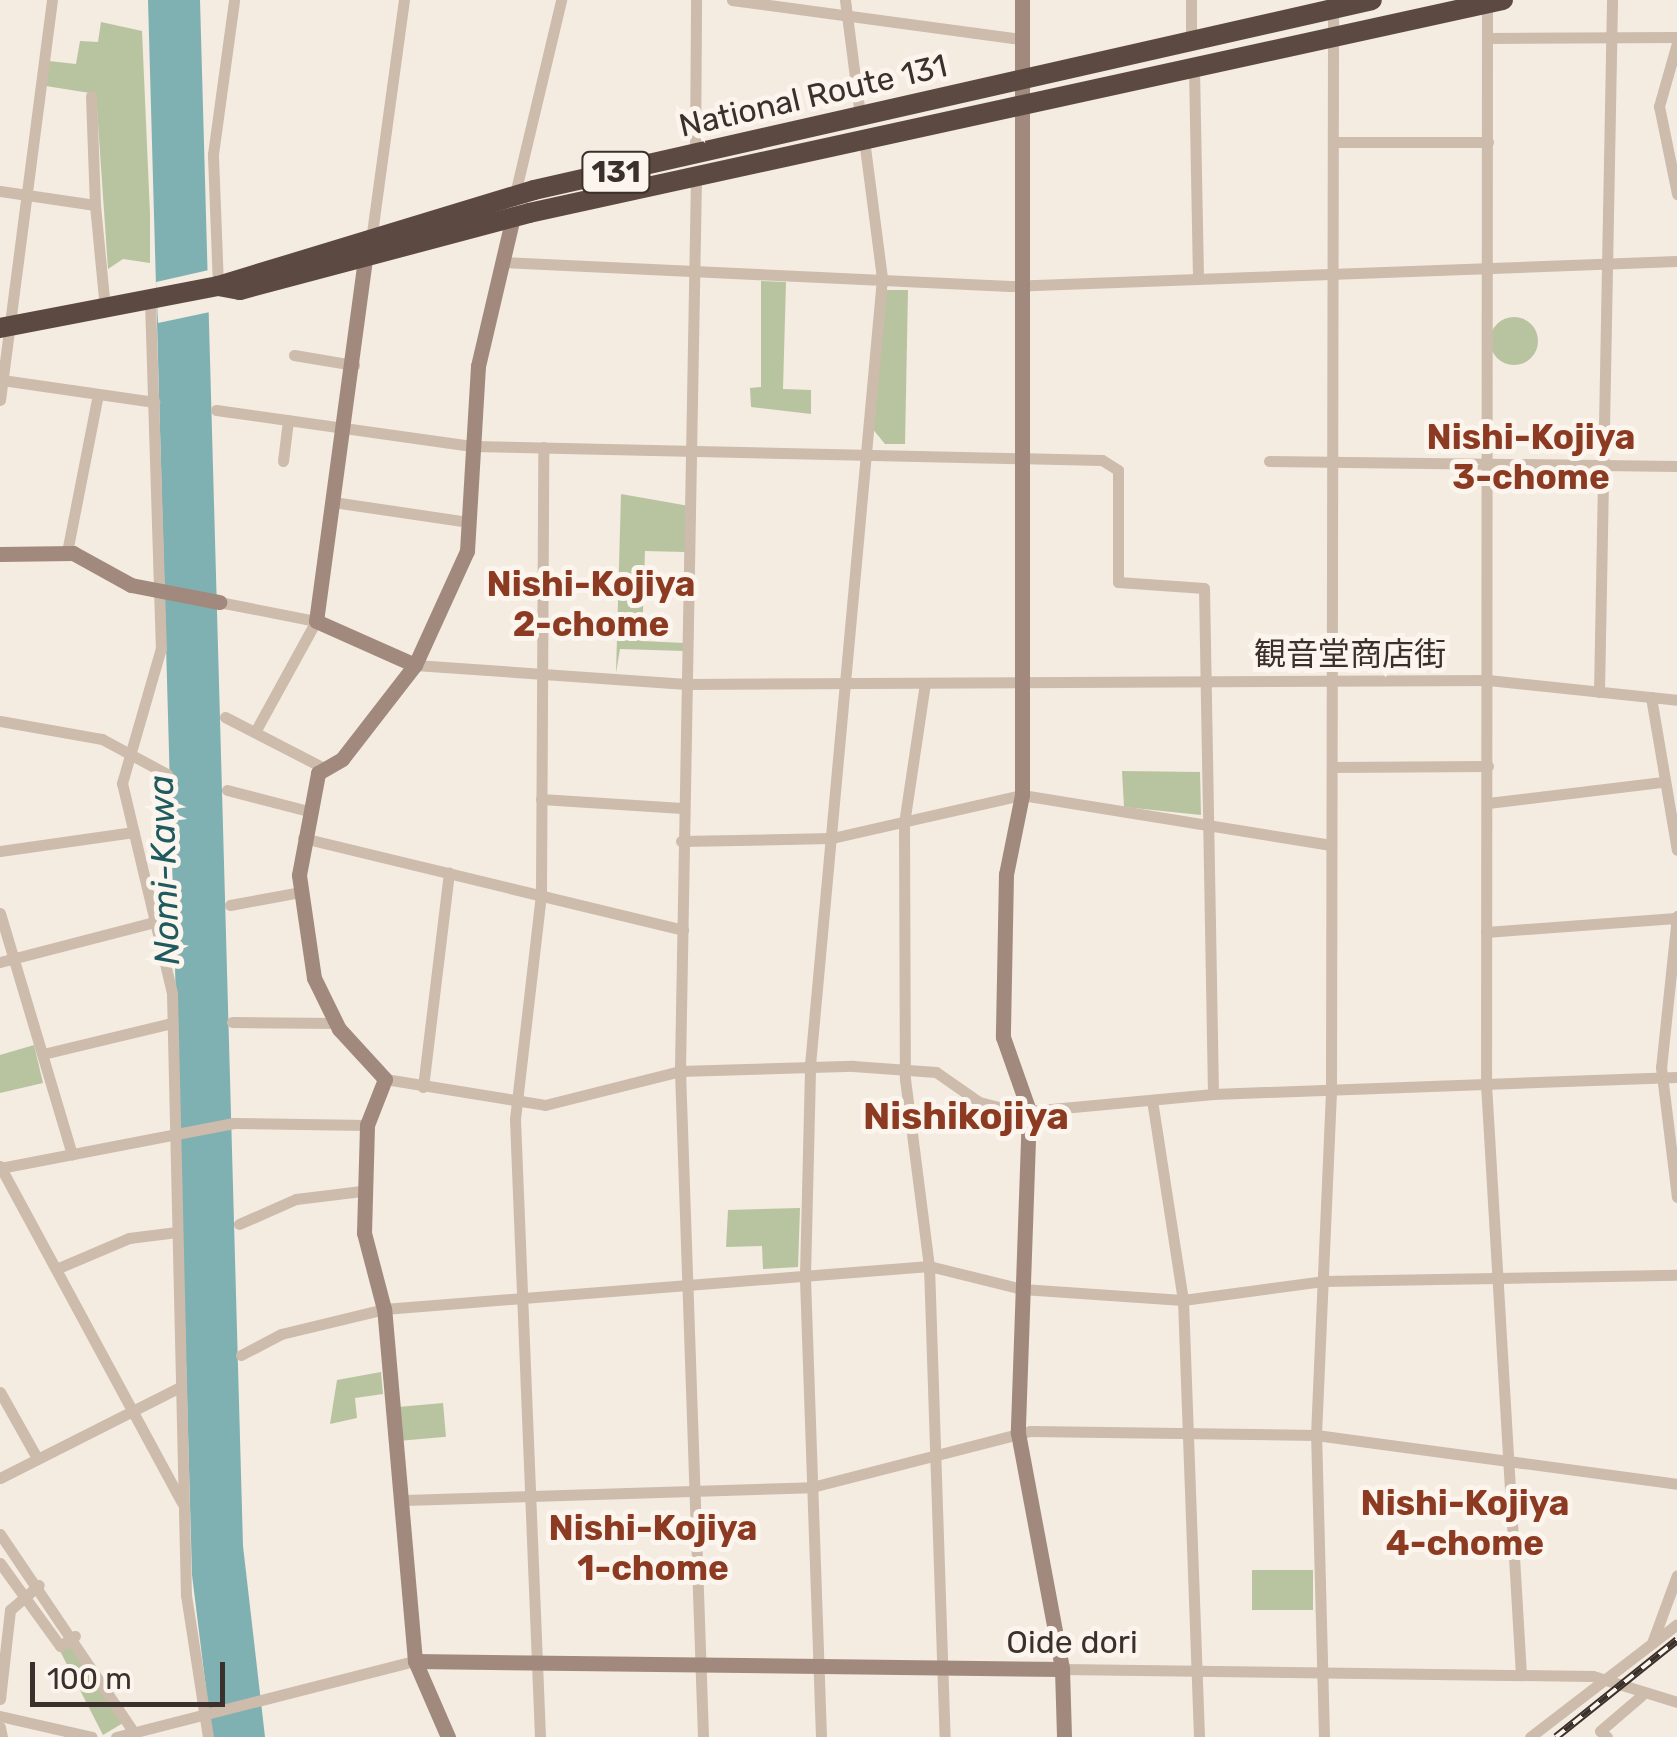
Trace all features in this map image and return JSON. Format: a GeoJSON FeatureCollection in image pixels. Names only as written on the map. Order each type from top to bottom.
{"type":"FeatureCollection","features":[{"type":"Feature","properties":{"kind":"highway","name":"131"},"geometry":{"type":"LineString","coordinates":[[1020,79],[1333,4],[1372,0]]}},
{"type":"Feature","properties":{"kind":"highway","name":"131"},"geometry":{"type":"LineString","coordinates":[[1020,108],[1495,2]]}},
{"type":"Feature","properties":{"kind":"highway","name":"National Route 131"},"geometry":{"type":"LineString","coordinates":[[214,286],[372,232],[515,195],[1020,79]]}},
{"type":"Feature","properties":{"kind":"highway","name":"National Route 131"},"geometry":{"type":"LineString","coordinates":[[214,286],[240,290],[512,217],[1020,108]]}},
{"type":"Feature","properties":{"kind":"highway","name":"131"},"geometry":{"type":"LineString","coordinates":[[4,328],[106,311],[214,286]]}},
{"type":"Feature","properties":{"kind":"street"},"geometry":{"type":"LineString","coordinates":[[0,400],[4,328],[52,0]]}},
{"type":"Feature","properties":{"kind":"street"},"geometry":{"type":"LineString","coordinates":[[214,286],[213,154],[234,0]]}},
{"type":"Feature","properties":{"kind":"street"},"geometry":{"type":"LineString","coordinates":[[372,232],[404,0]]}},
{"type":"Feature","properties":{"kind":"street"},"geometry":{"type":"LineString","coordinates":[[561,0],[478,366],[466,550],[415,665],[342,759],[324,768],[308,810],[303,838],[300,892],[314,978],[335,1022],[385,1080],[516,1102],[560,1104],[680,1071],[810,1065],[936,1072],[988,1106],[1029,1112],[1213,1094],[1670,1077]]}},
{"type":"Feature","properties":{"kind":"street"},"geometry":{"type":"LineString","coordinates":[[696,0],[696,154]]}},
{"type":"Feature","properties":{"kind":"street"},"geometry":{"type":"LineString","coordinates":[[732,0],[1022,38]]}},
{"type":"Feature","properties":{"kind":"street"},"geometry":{"type":"LineString","coordinates":[[845,0],[860,116]]}},
{"type":"Feature","properties":{"kind":"street"},"geometry":{"type":"LineString","coordinates":[[1022,0],[1022,795],[1006,874],[1003,1037],[1029,1112],[1018,1434],[1062,1668],[1064,1737]]}},
{"type":"Feature","properties":{"kind":"street"},"geometry":{"type":"LineString","coordinates":[[1191,0],[1192,40]]}},
{"type":"Feature","properties":{"kind":"street"},"geometry":{"type":"LineString","coordinates":[[1600,692],[1608,37],[1612,0]]}},
{"type":"Feature","properties":{"kind":"street"},"geometry":{"type":"LineString","coordinates":[[1495,2],[1488,38],[1486,1084],[1520,1675]]}},
{"type":"Feature","properties":{"kind":"street"},"geometry":{"type":"LineString","coordinates":[[1324,1737],[1316,1435],[1332,1091],[1333,4]]}},
{"type":"Feature","properties":{"kind":"street"},"geometry":{"type":"LineString","coordinates":[[1488,38],[1677,40],[1659,81],[1677,194]]}},
{"type":"Feature","properties":{"kind":"street"},"geometry":{"type":"LineString","coordinates":[[1194,69],[1198,278]]}},
{"type":"Feature","properties":{"kind":"street"},"geometry":{"type":"LineString","coordinates":[[91,96],[106,311]]}},
{"type":"Feature","properties":{"kind":"street"},"geometry":{"type":"LineString","coordinates":[[822,1737],[805,1275],[810,1065],[882,278],[864,140]]}},
{"type":"Feature","properties":{"kind":"street"},"geometry":{"type":"LineString","coordinates":[[1334,142],[1488,142]]}},
{"type":"Feature","properties":{"kind":"street"},"geometry":{"type":"LineString","coordinates":[[696,178],[696,451],[681,841],[680,1071],[703,1737]]}},
{"type":"Feature","properties":{"kind":"street"},"geometry":{"type":"LineString","coordinates":[[0,191],[96,205]]}},
{"type":"Feature","properties":{"kind":"street"},"geometry":{"type":"LineString","coordinates":[[256,730],[316,621],[354,365],[365,258]]}},
{"type":"Feature","properties":{"kind":"street"},"geometry":{"type":"LineString","coordinates":[[502,262],[1022,284],[1677,262]]}},
{"type":"Feature","properties":{"kind":"street"},"geometry":{"type":"LineString","coordinates":[[154,300],[154,402],[163,592],[161,648],[122,783],[155,922],[172,1024],[182,1502],[208,1737]]}},
{"type":"Feature","properties":{"kind":"street"},"geometry":{"type":"LineString","coordinates":[[294,355],[354,365]]}},
{"type":"Feature","properties":{"kind":"street"},"geometry":{"type":"LineString","coordinates":[[2,380],[154,402]]}},
{"type":"Feature","properties":{"kind":"street"},"geometry":{"type":"LineString","coordinates":[[67,552],[98,394]]}},
{"type":"Feature","properties":{"kind":"street"},"geometry":{"type":"LineString","coordinates":[[216,410],[473,446],[1102,460],[1118,470],[1118,582],[1204,588],[1213,1094]]}},
{"type":"Feature","properties":{"kind":"street"},"geometry":{"type":"LineString","coordinates":[[283,461],[288,420]]}},
{"type":"Feature","properties":{"kind":"street"},"geometry":{"type":"LineString","coordinates":[[540,1737],[516,1102],[541,894],[543,447]]}},
{"type":"Feature","properties":{"kind":"street"},"geometry":{"type":"LineString","coordinates":[[1269,461],[1677,466]]}},
{"type":"Feature","properties":{"kind":"street"},"geometry":{"type":"LineString","coordinates":[[333,502],[468,522]]}},
{"type":"Feature","properties":{"kind":"street"},"geometry":{"type":"LineString","coordinates":[[0,554],[67,552],[163,592],[316,621],[415,665]]}},
{"type":"Feature","properties":{"kind":"street","name":"観音堂商店街"},"geometry":{"type":"LineString","coordinates":[[415,665],[686,684],[1488,680],[1677,700]]}},
{"type":"Feature","properties":{"kind":"street"},"geometry":{"type":"LineString","coordinates":[[924,683],[904,824],[906,1070],[929,1266],[945,1737]]}},
{"type":"Feature","properties":{"kind":"street"},"geometry":{"type":"LineString","coordinates":[[1650,697],[1677,850]]}},
{"type":"Feature","properties":{"kind":"street"},"geometry":{"type":"LineString","coordinates":[[225,717],[324,768]]}},
{"type":"Feature","properties":{"kind":"street"},"geometry":{"type":"LineString","coordinates":[[0,721],[102,739],[130,758],[168,774]]}},
{"type":"Feature","properties":{"kind":"street"},"geometry":{"type":"LineString","coordinates":[[1332,767],[1488,766]]}},
{"type":"Feature","properties":{"kind":"street"},"geometry":{"type":"LineString","coordinates":[[1488,803],[1662,782]]}},
{"type":"Feature","properties":{"kind":"street"},"geometry":{"type":"LineString","coordinates":[[227,790],[308,810]]}},
{"type":"Feature","properties":{"kind":"street"},"geometry":{"type":"LineString","coordinates":[[681,841],[832,838],[1022,795],[1331,845]]}},
{"type":"Feature","properties":{"kind":"street"},"geometry":{"type":"LineString","coordinates":[[541,799],[682,808]]}},
{"type":"Feature","properties":{"kind":"street"},"geometry":{"type":"LineString","coordinates":[[0,851],[134,832]]}},
{"type":"Feature","properties":{"kind":"street"},"geometry":{"type":"LineString","coordinates":[[303,838],[683,930]]}},
{"type":"Feature","properties":{"kind":"street"},"geometry":{"type":"LineString","coordinates":[[424,1086],[448,873]]}},
{"type":"Feature","properties":{"kind":"street"},"geometry":{"type":"LineString","coordinates":[[230,905],[300,892]]}},
{"type":"Feature","properties":{"kind":"street"},"geometry":{"type":"LineString","coordinates":[[0,913],[72,1155]]}},
{"type":"Feature","properties":{"kind":"street"},"geometry":{"type":"LineString","coordinates":[[1486,932],[1676,917],[1670,1077],[1677,1197]]}},
{"type":"Feature","properties":{"kind":"street"},"geometry":{"type":"LineString","coordinates":[[0,962],[155,922]]}},
{"type":"Feature","properties":{"kind":"street"},"geometry":{"type":"LineString","coordinates":[[232,1022],[335,1022]]}},
{"type":"Feature","properties":{"kind":"street"},"geometry":{"type":"LineString","coordinates":[[43,1054],[172,1024]]}},
{"type":"Feature","properties":{"kind":"street"},"geometry":{"type":"LineString","coordinates":[[385,1080],[368,1125],[362,1191],[384,1309],[404,1500],[415,1660],[448,1737]]}},
{"type":"Feature","properties":{"kind":"street"},"geometry":{"type":"LineString","coordinates":[[1152,1100],[1182,1300],[1199,1737]]}},
{"type":"Feature","properties":{"kind":"street"},"geometry":{"type":"LineString","coordinates":[[182,1502],[0,1167],[234,1123],[368,1125]]}},
{"type":"Feature","properties":{"kind":"street"},"geometry":{"type":"LineString","coordinates":[[239,1224],[296,1199],[362,1191]]}},
{"type":"Feature","properties":{"kind":"street"},"geometry":{"type":"LineString","coordinates":[[56,1269],[129,1238],[177,1232]]}},
{"type":"Feature","properties":{"kind":"street"},"geometry":{"type":"LineString","coordinates":[[241,1356],[281,1334],[384,1309],[929,1266],[1022,1289],[1182,1300],[1323,1281],[1677,1275]]}},
{"type":"Feature","properties":{"kind":"street"},"geometry":{"type":"LineString","coordinates":[[0,1478],[180,1387]]}},
{"type":"Feature","properties":{"kind":"street"},"geometry":{"type":"LineString","coordinates":[[0,1392],[37,1458]]}},
{"type":"Feature","properties":{"kind":"street"},"geometry":{"type":"LineString","coordinates":[[404,1500],[812,1487],[1018,1434],[1316,1435],[1677,1484]]}},
{"type":"Feature","properties":{"kind":"street"},"geometry":{"type":"LineString","coordinates":[[0,1534],[76,1636],[131,1728]]}},
{"type":"Feature","properties":{"kind":"street"},"geometry":{"type":"LineString","coordinates":[[0,1563],[60,1646],[76,1636]]}},
{"type":"Feature","properties":{"kind":"street"},"geometry":{"type":"LineString","coordinates":[[1652,1643],[1677,1575]]}},
{"type":"Feature","properties":{"kind":"street"},"geometry":{"type":"LineString","coordinates":[[0,1698],[10,1610],[39,1585]]}},
{"type":"Feature","properties":{"kind":"street"},"geometry":{"type":"LineString","coordinates":[[1530,1737],[1677,1624]]}},
{"type":"Feature","properties":{"kind":"street"},"geometry":{"type":"LineString","coordinates":[[116,1737],[131,1728],[415,1660]]}},
{"type":"Feature","properties":{"kind":"street","name":"Oide dori"},"geometry":{"type":"LineString","coordinates":[[415,1660],[1608,1679]]}},
{"type":"Feature","properties":{"kind":"street"},"geometry":{"type":"LineString","coordinates":[[1608,1679],[1642,1696],[1677,1702]]}},
{"type":"Feature","properties":{"kind":"street"},"geometry":{"type":"LineString","coordinates":[[1607,1737],[1600,1731],[1642,1696]]}},
{"type":"Feature","properties":{"kind":"street"},"geometry":{"type":"LineString","coordinates":[[0,1716],[92,1737]]}},
{"type":"Feature","properties":{"kind":"street"},"geometry":{"type":"LineString","coordinates":[[0,1727],[2,1737]]}},
{"type":"Feature","properties":{"kind":"green space"},"geometry":{"type":"Polygon","coordinates":[[[101,22],[142,31],[150,214],[150,263],[123,259],[108,269],[96,94],[46,86],[49,61],[76,64],[80,41],[98,42],[101,22]]]}},
{"type":"Feature","properties":{"kind":"green space"},"geometry":{"type":"Polygon","coordinates":[[[761,281],[786,282],[783,389],[811,390],[811,414],[751,407],[750,388],[761,387],[761,281]]]}},
{"type":"Feature","properties":{"kind":"green space"},"geometry":{"type":"Polygon","coordinates":[[[883,290],[908,290],[905,444],[885,444],[871,427],[883,290]]]}},
{"type":"Feature","properties":{"kind":"green space"},"geometry":{"type":"Polygon","coordinates":[[[1514,317],[1531,324],[1538,341],[1531,358],[1514,365],[1497,358],[1490,341],[1497,324],[1514,317]]]}},
{"type":"Feature","properties":{"kind":"green space"},"geometry":{"type":"Polygon","coordinates":[[[621,494],[689,506],[685,552],[645,551],[642,641],[684,643],[684,651],[620,649],[616,673],[621,494]]]}},
{"type":"Feature","properties":{"kind":"green space"},"geometry":{"type":"Polygon","coordinates":[[[1122,771],[1200,772],[1201,815],[1124,807],[1122,771]]]}},
{"type":"Feature","properties":{"kind":"green space"},"geometry":{"type":"Polygon","coordinates":[[[34,1045],[43,1083],[0,1093],[0,1055],[34,1045]]]}},
{"type":"Feature","properties":{"kind":"green space"},"geometry":{"type":"Polygon","coordinates":[[[800,1208],[798,1267],[763,1269],[762,1246],[726,1247],[728,1210],[800,1208]]]}},
{"type":"Feature","properties":{"kind":"green space"},"geometry":{"type":"Polygon","coordinates":[[[381,1372],[383,1394],[355,1398],[357,1418],[330,1424],[337,1380],[381,1372]]]}},
{"type":"Feature","properties":{"kind":"green space"},"geometry":{"type":"Polygon","coordinates":[[[443,1403],[446,1437],[401,1441],[398,1407],[443,1403]]]}},
{"type":"Feature","properties":{"kind":"green space"},"geometry":{"type":"Polygon","coordinates":[[[1252,1570],[1313,1570],[1313,1610],[1252,1610],[1252,1570]]]}},
{"type":"Feature","properties":{"kind":"green space"},"geometry":{"type":"Polygon","coordinates":[[[71,1643],[123,1723],[103,1735],[60,1651],[71,1643]]]}},
{"type":"Feature","properties":{"kind":"water"},"geometry":{"type":"Polygon","coordinates":[[[148,0],[200,0],[243,1546],[265,1737],[212,1737],[192,1575],[148,0]]]}},
{"type":"Feature","properties":{"kind":"pier"},"geometry":{"type":"Polygon","coordinates":[[[209,270],[210,312],[158,323],[156,282],[209,270]]]}},
{"type":"Feature","properties":{"kind":"railway"},"geometry":{"type":"LineString","coordinates":[[1556,1737],[1677,1640]]}},
{"type":"Feature","properties":{"kind":"district","name":"Nishi-Kojiya 3-chome"},"geometry":{"type":"Point","coordinates":[1531,457]}},
{"type":"Feature","properties":{"kind":"district","name":"Nishi-Kojiya 2-chome"},"geometry":{"type":"Point","coordinates":[591,604]}},
{"type":"Feature","properties":{"kind":"district","name":"Nishikojiya"},"geometry":{"type":"Point","coordinates":[966,1117]}},
{"type":"Feature","properties":{"kind":"district","name":"Nishi-Kojiya 4-chome"},"geometry":{"type":"Point","coordinates":[1465,1523]}},
{"type":"Feature","properties":{"kind":"district","name":"Nishi-Kojiya 1-chome"},"geometry":{"type":"Point","coordinates":[653,1548]}},
{"type":"Feature","properties":{"kind":"water label","name":"Nomi-Kawa"},"geometry":{"type":"Point","coordinates":[164,870]}}]}
